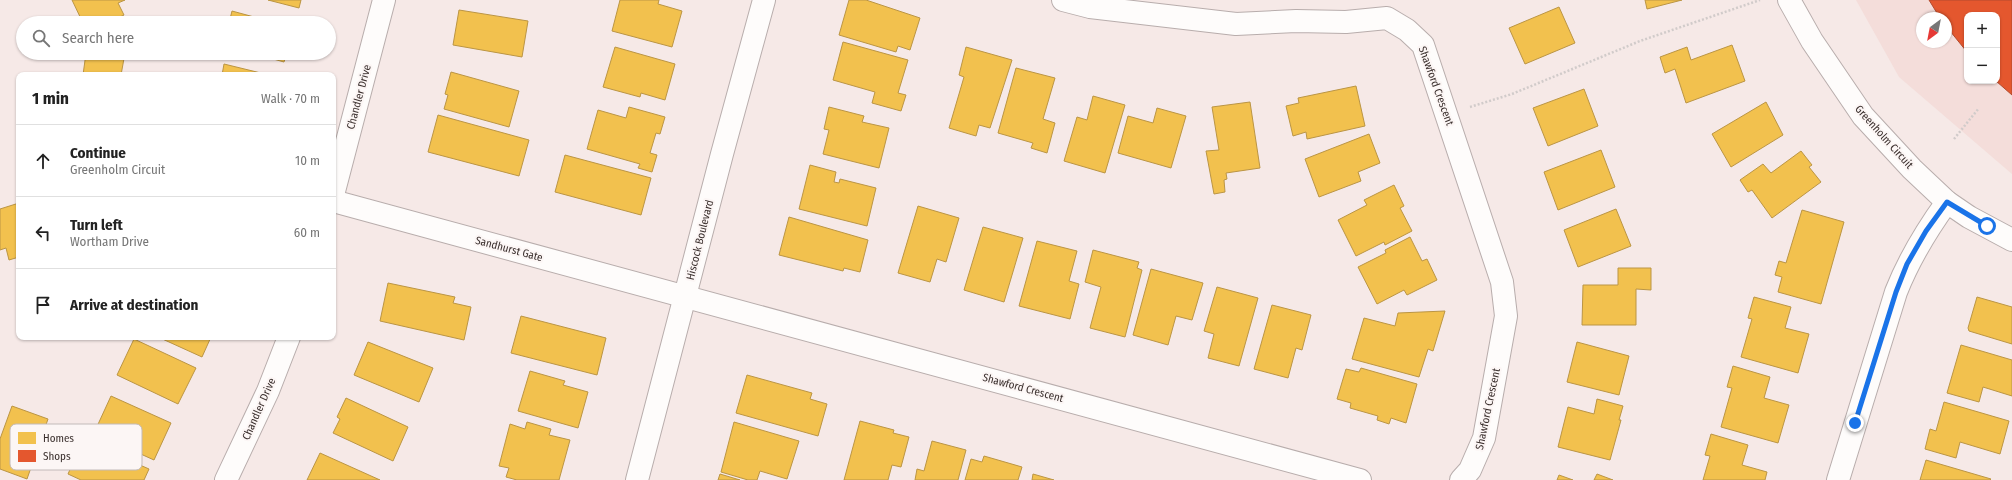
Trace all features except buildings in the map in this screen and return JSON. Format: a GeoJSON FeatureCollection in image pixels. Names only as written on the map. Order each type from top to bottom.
{"type":"FeatureCollection","features":[{"type":"Feature","properties":{"kind":"street","name":"Chandler Drive"},"geometry":{"type":"LineString","coordinates":[[336,184],[384,0]]}},
{"type":"Feature","properties":{"kind":"street","name":"Hiscock Boulevard"},"geometry":{"type":"LineString","coordinates":[[637,480],[722,154],[764,0]]}},
{"type":"Feature","properties":{"kind":"street","name":"Shawford Crescent"},"geometry":{"type":"LineString","coordinates":[[1063,0],[1090,7],[1236,24],[1346,22],[1387,18],[1406,30],[1423,45],[1502,282],[1506,316],[1484,438],[1470,470],[1461,480]]}},
{"type":"Feature","properties":{"kind":"street","name":"Greenholm Circuit"},"geometry":{"type":"LineString","coordinates":[[1789,0],[1812,40],[1862,116],[1912,169],[1947,202],[1969,217],[2012,240]]}},
{"type":"Feature","properties":{"kind":"street","name":"Sandhurst Gate"},"geometry":{"type":"LineString","coordinates":[[336,202],[685,297]]}},
{"type":"Feature","properties":{"kind":"street"},"geometry":{"type":"LineString","coordinates":[[1838,480],[1896,292],[1907,264],[1947,202]]}},
{"type":"Feature","properties":{"kind":"street","name":"Shawford Crescent"},"geometry":{"type":"LineString","coordinates":[[685,297],[764,317],[1360,480]]}},
{"type":"Feature","properties":{"kind":"street","name":"Chandler Drive"},"geometry":{"type":"LineString","coordinates":[[226,480],[268,391],[288,340]]}},
{"type":"Feature","properties":{"kind":"path"},"geometry":{"type":"LineString","coordinates":[[1447,114],[1512,94],[1640,41],[1760,0]]}},
{"type":"Feature","properties":{"kind":"path"},"geometry":{"type":"LineString","coordinates":[[1954,139],[1979,108]]}},
{"type":"Feature","properties":{"kind":"shaded area"},"geometry":{"type":"Polygon","coordinates":[[[1856,0],[2012,0],[2012,174],[1899,77],[1856,0]]]}},
{"type":"Feature","properties":{"kind":"route"},"geometry":{"type":"LineString","coordinates":[[1855,423],[1896,292],[1907,264],[1926,231],[1947,202],[1969,217],[1987,226]]}}]}
